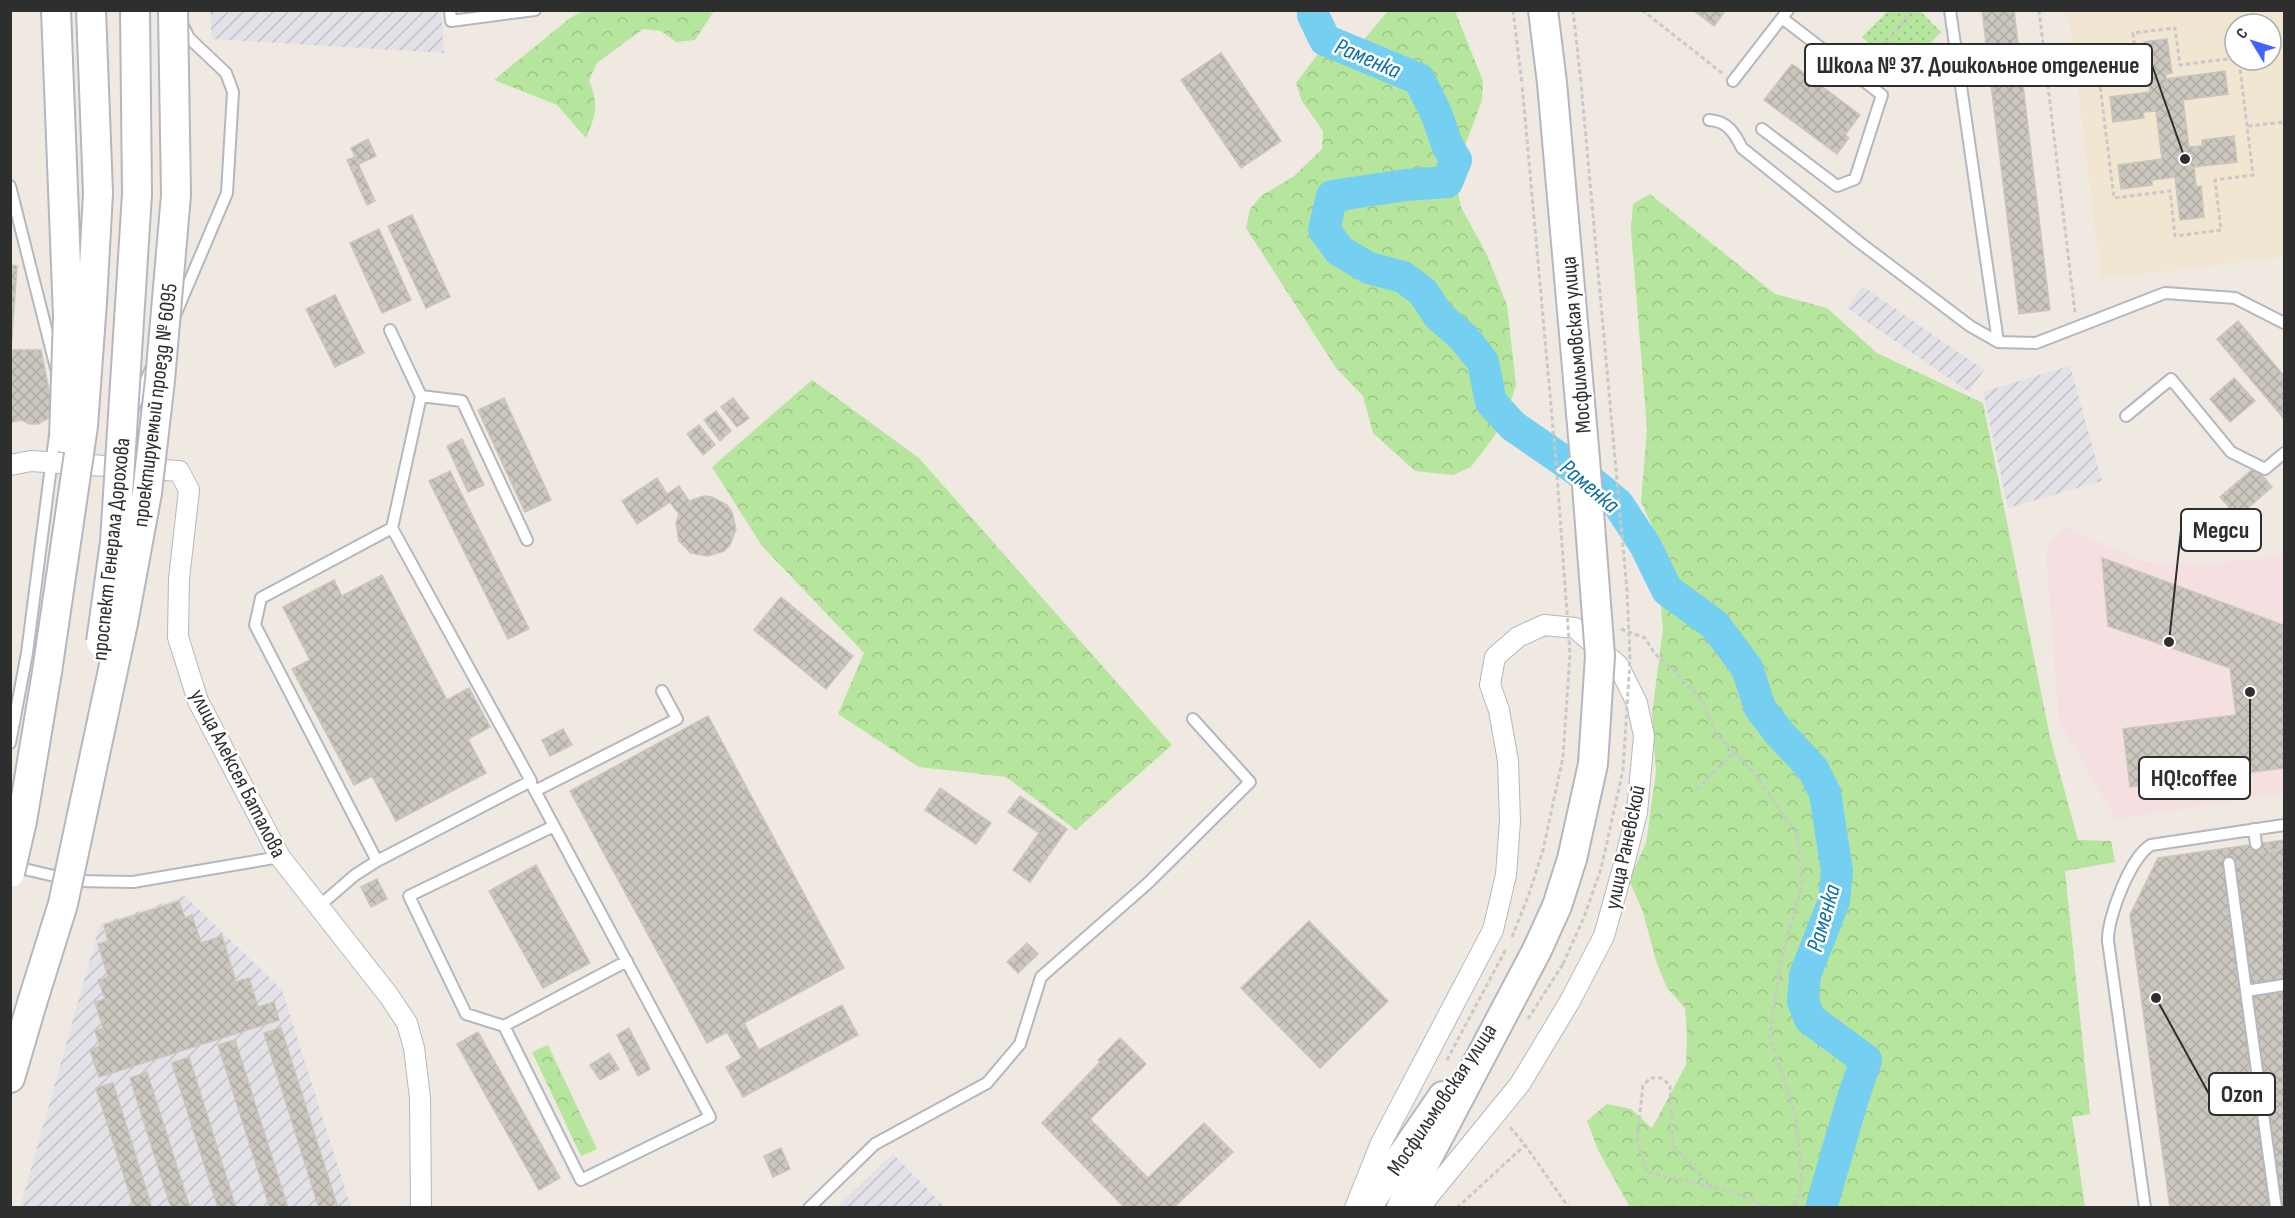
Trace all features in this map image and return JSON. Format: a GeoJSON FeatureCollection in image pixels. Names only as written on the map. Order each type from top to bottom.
{"type":"FeatureCollection","features":[{"type":"Feature","properties":{"kind":"main road"},"geometry":{"type":"LineString","coordinates":[[56,10],[68,316],[63,572]]}},
{"type":"Feature","properties":{"kind":"main road","name":"проспект Генерала Дорохова"},"geometry":{"type":"LineString","coordinates":[[10,873],[26,798],[63,572],[83,426],[98,193],[91,10]]}},
{"type":"Feature","properties":{"kind":"main road","name":"проспект Генерала Дорохова"},"geometry":{"type":"LineString","coordinates":[[10,1078],[32,1003],[96,685],[115,542],[136,194],[135,10]]}},
{"type":"Feature","properties":{"kind":"main road","name":"проектируемый проезд № 6095"},"geometry":{"type":"LineString","coordinates":[[32,1003],[63,904],[120,635],[147,494],[160,380],[176,195],[173,10]]}},
{"type":"Feature","properties":{"kind":"main road","name":"Мосфильмовская улица"},"geometry":{"type":"LineString","coordinates":[[1401,1208],[1538,950],[1557,906],[1572,860],[1593,764],[1600,656],[1586,459],[1552,83],[1543,10]]}},
{"type":"Feature","properties":{"kind":"main road","name":"Мосфильмовская улица"},"geometry":{"type":"LineString","coordinates":[[1366,1208],[1515,990]]}},
{"type":"Feature","properties":{"kind":"street","name":"улица Алексея Баталова"},"geometry":{"type":"LineString","coordinates":[[10,465],[31,461],[179,471],[189,490],[179,579],[178,637],[198,701],[280,857],[389,996],[407,1023],[414,1048],[420,1098],[421,1208]]}},
{"type":"Feature","properties":{"kind":"street","name":"улица Раневской"},"geometry":{"type":"LineString","coordinates":[[1355,1208],[1381,1143],[1493,930],[1506,875],[1510,821],[1508,761],[1499,710],[1490,685],[1495,657],[1518,637],[1544,625],[1575,628],[1618,665],[1637,703],[1644,736],[1637,812],[1624,864],[1604,936],[1570,1001],[1520,1084],[1419,1208]]}},
{"type":"Feature","properties":{"kind":"lane"},"geometry":{"type":"LineString","coordinates":[[108,466],[222,210],[228,186],[233,92],[231,82],[219,65],[184,31],[182,10]]}},
{"type":"Feature","properties":{"kind":"lane"},"geometry":{"type":"LineString","coordinates":[[450,10],[451,21],[535,10]]}},
{"type":"Feature","properties":{"kind":"lane"},"geometry":{"type":"LineString","coordinates":[[1950,10],[1998,342]]}},
{"type":"Feature","properties":{"kind":"lane"},"geometry":{"type":"LineString","coordinates":[[1733,81],[1785,14],[1882,95],[1855,179],[1837,186],[1762,129]]}},
{"type":"Feature","properties":{"kind":"lane"},"geometry":{"type":"LineString","coordinates":[[1709,120],[1719,120],[1730,127],[1742,148],[1970,326],[1998,342],[2036,343],[2060,336],[2077,326],[2165,293],[2235,298],[2284,323]]}},
{"type":"Feature","properties":{"kind":"lane"},"geometry":{"type":"LineString","coordinates":[[10,186],[57,375],[58,399],[53,463],[27,652],[10,743]]}},
{"type":"Feature","properties":{"kind":"lane"},"geometry":{"type":"LineString","coordinates":[[390,330],[421,396],[393,528],[710,1118],[581,1180],[504,1026]]}},
{"type":"Feature","properties":{"kind":"lane"},"geometry":{"type":"LineString","coordinates":[[2126,416],[2170,379],[2231,452],[2265,469],[2284,453]]}},
{"type":"Feature","properties":{"kind":"lane"},"geometry":{"type":"LineString","coordinates":[[421,396],[462,401],[527,540]]}},
{"type":"Feature","properties":{"kind":"lane"},"geometry":{"type":"LineString","coordinates":[[377,861],[255,625],[261,598],[393,528]]}},
{"type":"Feature","properties":{"kind":"lane"},"geometry":{"type":"LineString","coordinates":[[318,907],[355,875],[377,861],[677,719],[662,691]]}},
{"type":"Feature","properties":{"kind":"lane"},"geometry":{"type":"LineString","coordinates":[[809,1208],[875,1144],[987,1083],[1020,1044],[1041,976],[1147,884],[1250,782],[1193,719]]}},
{"type":"Feature","properties":{"kind":"lane"},"geometry":{"type":"LineString","coordinates":[[2145,1208],[2108,941],[2111,915],[2137,859],[2146,848],[2161,842],[2284,825]]}},
{"type":"Feature","properties":{"kind":"lane"},"geometry":{"type":"LineString","coordinates":[[554,826],[409,896],[466,1014],[504,1026],[627,962]]}},
{"type":"Feature","properties":{"kind":"lane"},"geometry":{"type":"LineString","coordinates":[[2254,829],[2256,844]]}},
{"type":"Feature","properties":{"kind":"lane"},"geometry":{"type":"LineString","coordinates":[[10,865],[76,881],[121,882],[280,857]]}},
{"type":"Feature","properties":{"kind":"lane"},"geometry":{"type":"LineString","coordinates":[[2229,863],[2276,1208]]}},
{"type":"Feature","properties":{"kind":"lane"},"geometry":{"type":"LineString","coordinates":[[2246,991],[2284,985]]}},
{"type":"Feature","properties":{"kind":"path"},"geometry":{"type":"LineString","coordinates":[[1512,937],[1543,850],[1563,757],[1570,654],[1556,461],[1522,84],[1513,10]]}},
{"type":"Feature","properties":{"kind":"path"},"geometry":{"type":"LineString","coordinates":[[1573,10],[1581,83]]}},
{"type":"Feature","properties":{"kind":"path"},"geometry":{"type":"LineString","coordinates":[[1642,10],[1733,81]]}},
{"type":"Feature","properties":{"kind":"path"},"geometry":{"type":"LineString","coordinates":[[1860,78],[1912,10]]}},
{"type":"Feature","properties":{"kind":"path"},"geometry":{"type":"LineString","coordinates":[[2039,10],[2077,326]]}},
{"type":"Feature","properties":{"kind":"path"},"geometry":{"type":"LineString","coordinates":[[2223,60],[2180,65],[2175,28],[2133,33],[2139,82],[2100,86],[2114,198],[2169,191],[2175,236],[2221,231],[2215,180],[2253,175],[2239,72]]}},
{"type":"Feature","properties":{"kind":"path"},"geometry":{"type":"LineString","coordinates":[[2247,126],[2284,122]]}},
{"type":"Feature","properties":{"kind":"path"},"geometry":{"type":"LineString","coordinates":[[1621,629],[1645,638],[1655,654],[1702,701],[1715,732],[1755,774],[1797,834],[1802,884],[1780,963],[1770,1037],[1796,1117],[1802,1183],[1794,1208]]}},
{"type":"Feature","properties":{"kind":"path"},"geometry":{"type":"LineString","coordinates":[[1697,789],[1734,752]]}},
{"type":"Feature","properties":{"kind":"path"},"geometry":{"type":"LineString","coordinates":[[1712,1187],[1673,1146],[1670,1085],[1661,1078],[1650,1078],[1643,1086],[1637,1140],[1647,1172],[1733,1192],[1769,1208]]}},
{"type":"Feature","properties":{"kind":"path"},"geometry":{"type":"LineString","coordinates":[[1457,1208],[1525,1145],[1569,1208]]}},
{"type":"Feature","properties":{"kind":"shaded area"},"geometry":{"type":"Polygon","coordinates":[[[211,11],[441,11],[444,53],[211,39],[211,11]]]}},
{"type":"Feature","properties":{"kind":"shaded area"},"geometry":{"type":"Polygon","coordinates":[[[2068,11],[2284,11],[2284,257],[2101,279],[2068,11]]]}},
{"type":"Feature","properties":{"kind":"shaded area"},"geometry":{"type":"Polygon","coordinates":[[[1862,286],[1984,370],[1969,392],[1847,308],[1862,286]]]}},
{"type":"Feature","properties":{"kind":"shaded area"},"geometry":{"type":"Polygon","coordinates":[[[2070,366],[2102,481],[2008,508],[1983,392],[2070,366]]]}},
{"type":"Feature","properties":{"kind":"shaded area"},"geometry":{"type":"Polygon","coordinates":[[[2063,527],[2145,562],[2217,563],[2284,556],[2284,793],[2116,819],[2059,720],[2046,550],[2063,527]]]}},
{"type":"Feature","properties":{"kind":"shaded area"},"geometry":{"type":"Polygon","coordinates":[[[185,896],[282,990],[351,1207],[20,1208],[100,924],[185,896]]]}},
{"type":"Feature","properties":{"kind":"shaded area"},"geometry":{"type":"Polygon","coordinates":[[[893,1154],[945,1207],[836,1207],[893,1154]]]}},
{"type":"Feature","properties":{"kind":"green space"},"geometry":{"type":"Polygon","coordinates":[[[583,11],[714,11],[695,40],[676,42],[661,31],[643,29],[597,63],[589,80],[595,109],[586,138],[557,105],[494,80],[570,18],[583,11]]]}},
{"type":"Feature","properties":{"kind":"green space"},"geometry":{"type":"Polygon","coordinates":[[[1388,11],[1455,11],[1483,81],[1482,100],[1456,170],[1457,189],[1461,207],[1487,255],[1507,305],[1516,385],[1504,423],[1471,467],[1453,475],[1415,471],[1373,433],[1363,396],[1336,368],[1246,228],[1250,209],[1261,196],[1294,176],[1322,149],[1323,131],[1302,101],[1296,83],[1318,54],[1354,51],[1388,11]]]}},
{"type":"Feature","properties":{"kind":"green space"},"geometry":{"type":"Polygon","coordinates":[[[1888,11],[1920,11],[1941,32],[1900,74],[1862,37],[1888,11]]]}},
{"type":"Feature","properties":{"kind":"green space"},"geometry":{"type":"Polygon","coordinates":[[[1650,194],[1775,294],[1827,308],[1877,353],[1983,403],[2050,737],[2078,840],[2111,841],[2115,862],[2065,871],[2090,1114],[2072,1117],[2085,1207],[1630,1207],[1599,1152],[1587,1121],[1607,1104],[1631,1109],[1652,1128],[1686,1065],[1685,1008],[1667,988],[1656,961],[1643,912],[1629,880],[1646,843],[1656,772],[1652,714],[1663,629],[1654,530],[1641,502],[1647,429],[1631,230],[1633,204],[1650,194]]]}},
{"type":"Feature","properties":{"kind":"green space"},"geometry":{"type":"Polygon","coordinates":[[[812,380],[919,458],[1172,745],[1076,830],[1006,777],[919,767],[838,714],[864,653],[762,546],[712,467],[812,380]]]}},
{"type":"Feature","properties":{"kind":"green space"},"geometry":{"type":"Polygon","coordinates":[[[548,1045],[597,1149],[581,1156],[532,1052],[548,1045]]]}},
{"type":"Feature","properties":{"kind":"building"},"geometry":{"type":"Polygon","coordinates":[[[1693,10],[1724,10],[1725,11],[1714,26],[1693,10]]]}},
{"type":"Feature","properties":{"kind":"building"},"geometry":{"type":"Polygon","coordinates":[[[1982,10],[2014,10],[2050,310],[2019,314],[1982,10]]]}},
{"type":"Feature","properties":{"kind":"building"},"geometry":{"type":"Polygon","coordinates":[[[2167,39],[2172,73],[2166,74],[2166,79],[2225,72],[2228,94],[2183,100],[2189,147],[2202,146],[2202,140],[2234,136],[2237,162],[2194,167],[2196,187],[2201,186],[2204,217],[2180,220],[2175,177],[2152,180],[2152,185],[2121,189],[2118,165],[2162,159],[2156,111],[2143,112],[2144,118],[2113,122],[2110,97],[2150,92],[2144,42],[2167,39]]]}},
{"type":"Feature","properties":{"kind":"building"},"geometry":{"type":"Polygon","coordinates":[[[1221,53],[1281,141],[1241,168],[1181,80],[1221,53]]]}},
{"type":"Feature","properties":{"kind":"building"},"geometry":{"type":"Polygon","coordinates":[[[1792,64],[1860,115],[1845,135],[1849,138],[1837,154],[1764,100],[1792,64]]]}},
{"type":"Feature","properties":{"kind":"building"},"geometry":{"type":"Polygon","coordinates":[[[368,139],[376,156],[359,164],[351,148],[368,139]]]}},
{"type":"Feature","properties":{"kind":"building"},"geometry":{"type":"Polygon","coordinates":[[[355,157],[375,201],[367,205],[347,160],[355,157]]]}},
{"type":"Feature","properties":{"kind":"building"},"geometry":{"type":"Polygon","coordinates":[[[412,215],[450,297],[426,308],[388,226],[412,215]]]}},
{"type":"Feature","properties":{"kind":"building"},"geometry":{"type":"Polygon","coordinates":[[[379,229],[411,300],[382,313],[350,243],[379,229]]]}},
{"type":"Feature","properties":{"kind":"building"},"geometry":{"type":"Polygon","coordinates":[[[10,265],[17,266],[11,350],[41,350],[49,391],[54,399],[54,411],[38,424],[30,424],[22,420],[10,422],[10,265]]]}},
{"type":"Feature","properties":{"kind":"building"},"geometry":{"type":"Polygon","coordinates":[[[335,295],[364,353],[335,367],[306,309],[335,295]]]}},
{"type":"Feature","properties":{"kind":"building"},"geometry":{"type":"Polygon","coordinates":[[[2238,321],[2284,376],[2284,419],[2217,339],[2238,321]]]}},
{"type":"Feature","properties":{"kind":"building"},"geometry":{"type":"Polygon","coordinates":[[[2234,378],[2255,401],[2230,422],[2210,399],[2234,378]]]}},
{"type":"Feature","properties":{"kind":"building"},"geometry":{"type":"Polygon","coordinates":[[[504,398],[551,500],[525,512],[478,410],[504,398]]]}},
{"type":"Feature","properties":{"kind":"building"},"geometry":{"type":"Polygon","coordinates":[[[733,398],[749,418],[737,427],[721,407],[733,398]]]}},
{"type":"Feature","properties":{"kind":"building"},"geometry":{"type":"Polygon","coordinates":[[[716,411],[731,431],[720,441],[704,420],[716,411]]]}},
{"type":"Feature","properties":{"kind":"building"},"geometry":{"type":"Polygon","coordinates":[[[699,425],[715,445],[703,455],[687,434],[699,425]]]}},
{"type":"Feature","properties":{"kind":"building"},"geometry":{"type":"Polygon","coordinates":[[[462,439],[484,485],[468,492],[447,446],[462,439]]]}},
{"type":"Feature","properties":{"kind":"building"},"geometry":{"type":"Polygon","coordinates":[[[2255,467],[2272,487],[2234,520],[2225,510],[2229,507],[2220,497],[2255,467]]]}},
{"type":"Feature","properties":{"kind":"building"},"geometry":{"type":"Polygon","coordinates":[[[450,471],[529,629],[508,639],[429,481],[450,471]]]}},
{"type":"Feature","properties":{"kind":"building"},"geometry":{"type":"Polygon","coordinates":[[[657,478],[667,494],[679,486],[689,501],[704,496],[712,497],[727,505],[732,512],[736,529],[730,545],[724,551],[708,556],[691,553],[679,541],[676,524],[679,514],[670,502],[637,524],[622,501],[657,478]]]}},
{"type":"Feature","properties":{"kind":"building"},"geometry":{"type":"Polygon","coordinates":[[[2102,558],[2283,625],[2284,768],[2130,787],[2123,729],[2236,715],[2230,668],[2108,626],[2102,558]]]}},
{"type":"Feature","properties":{"kind":"building"},"geometry":{"type":"Polygon","coordinates":[[[382,575],[447,700],[469,688],[490,727],[468,739],[486,773],[396,821],[372,776],[354,785],[292,669],[310,660],[283,607],[334,580],[342,596],[382,575]]]}},
{"type":"Feature","properties":{"kind":"building"},"geometry":{"type":"Polygon","coordinates":[[[781,597],[853,656],[826,689],[754,630],[781,597]]]}},
{"type":"Feature","properties":{"kind":"building"},"geometry":{"type":"Polygon","coordinates":[[[708,716],[844,968],[744,1023],[759,1050],[842,1005],[858,1035],[743,1097],[726,1067],[742,1058],[727,1032],[707,1043],[570,791],[708,716]]]}},
{"type":"Feature","properties":{"kind":"building"},"geometry":{"type":"Polygon","coordinates":[[[563,729],[572,745],[550,756],[542,740],[563,729]]]}},
{"type":"Feature","properties":{"kind":"building"},"geometry":{"type":"Polygon","coordinates":[[[940,788],[991,823],[976,844],[925,810],[940,788]]]}},
{"type":"Feature","properties":{"kind":"building"},"geometry":{"type":"Polygon","coordinates":[[[1020,796],[1067,829],[1030,882],[1013,870],[1039,833],[1008,812],[1020,796]]]}},
{"type":"Feature","properties":{"kind":"building"},"geometry":{"type":"Polygon","coordinates":[[[2284,840],[2284,1208],[2170,1208],[2130,915],[2158,858],[2284,840]]]}},
{"type":"Feature","properties":{"kind":"building"},"geometry":{"type":"Polygon","coordinates":[[[536,865],[590,963],[543,988],[489,891],[536,865]]]}},
{"type":"Feature","properties":{"kind":"building"},"geometry":{"type":"Polygon","coordinates":[[[377,879],[387,899],[371,907],[361,887],[377,879]]]}},
{"type":"Feature","properties":{"kind":"building"},"geometry":{"type":"Polygon","coordinates":[[[179,901],[185,918],[192,915],[201,943],[222,936],[236,982],[249,978],[258,1007],[274,1002],[279,1020],[99,1077],[90,1050],[100,1046],[95,1031],[103,1028],[95,1002],[105,999],[98,980],[108,977],[98,944],[108,941],[104,925],[179,901]]]}},
{"type":"Feature","properties":{"kind":"building"},"geometry":{"type":"Polygon","coordinates":[[[1309,921],[1388,1001],[1320,1068],[1241,988],[1309,921]]]}},
{"type":"Feature","properties":{"kind":"building"},"geometry":{"type":"Polygon","coordinates":[[[1027,943],[1038,954],[1018,973],[1007,962],[1027,943]]]}},
{"type":"Feature","properties":{"kind":"building"},"geometry":{"type":"Polygon","coordinates":[[[281,1028],[338,1208],[319,1208],[264,1033],[281,1028]]]}},
{"type":"Feature","properties":{"kind":"building"},"geometry":{"type":"Polygon","coordinates":[[[629,1028],[650,1069],[638,1076],[617,1035],[629,1028]]]}},
{"type":"Feature","properties":{"kind":"building"},"geometry":{"type":"Polygon","coordinates":[[[478,1032],[560,1178],[539,1190],[457,1044],[478,1032]]]}},
{"type":"Feature","properties":{"kind":"building"},"geometry":{"type":"Polygon","coordinates":[[[1120,1038],[1146,1064],[1090,1119],[1148,1178],[1204,1123],[1233,1152],[1173,1208],[1125,1208],[1042,1123],[1120,1038]]]}},
{"type":"Feature","properties":{"kind":"building"},"geometry":{"type":"Polygon","coordinates":[[[235,1040],[288,1208],[270,1208],[218,1045],[235,1040]]]}},
{"type":"Feature","properties":{"kind":"building"},"geometry":{"type":"Polygon","coordinates":[[[609,1053],[619,1069],[600,1080],[590,1065],[609,1053]]]}},
{"type":"Feature","properties":{"kind":"building"},"geometry":{"type":"Polygon","coordinates":[[[189,1057],[236,1208],[218,1208],[172,1063],[189,1057]]]}},
{"type":"Feature","properties":{"kind":"building"},"geometry":{"type":"Polygon","coordinates":[[[147,1072],[190,1208],[171,1208],[130,1078],[147,1072]]]}},
{"type":"Feature","properties":{"kind":"building"},"geometry":{"type":"Polygon","coordinates":[[[113,1083],[152,1208],[134,1208],[96,1088],[113,1083]]]}},
{"type":"Feature","properties":{"kind":"building"},"geometry":{"type":"Polygon","coordinates":[[[781,1148],[790,1169],[773,1177],[764,1156],[781,1148]]]}},
{"type":"Feature","properties":{"kind":"waterway","name":"Раменка"},"geometry":{"type":"LineString","coordinates":[[1313,10],[1313,15],[1325,40],[1419,79],[1436,113],[1448,147],[1456,160],[1447,182],[1406,185],[1332,196],[1324,230],[1340,251],[1369,268],[1403,277],[1423,292],[1438,315],[1464,338],[1483,362],[1491,402],[1513,426],[1577,470],[1618,504],[1645,545],[1667,590],[1715,625],[1747,668],[1760,708],[1780,734],[1813,769],[1825,793],[1837,871],[1834,901],[1805,975],[1803,1001],[1810,1019],[1866,1060],[1821,1208]]}},
{"type":"Feature","properties":{"kind":"place","name":"Школа № 37. Дошкольное отделение"},"geometry":{"type":"Point","coordinates":[2185,159]}},
{"type":"Feature","properties":{"kind":"place","name":"Медси"},"geometry":{"type":"Point","coordinates":[2169,642]}},
{"type":"Feature","properties":{"kind":"place","name":"HQ!coffee"},"geometry":{"type":"Point","coordinates":[2250,692]}},
{"type":"Feature","properties":{"kind":"place","name":"Ozon"},"geometry":{"type":"Point","coordinates":[2156,998]}}]}
